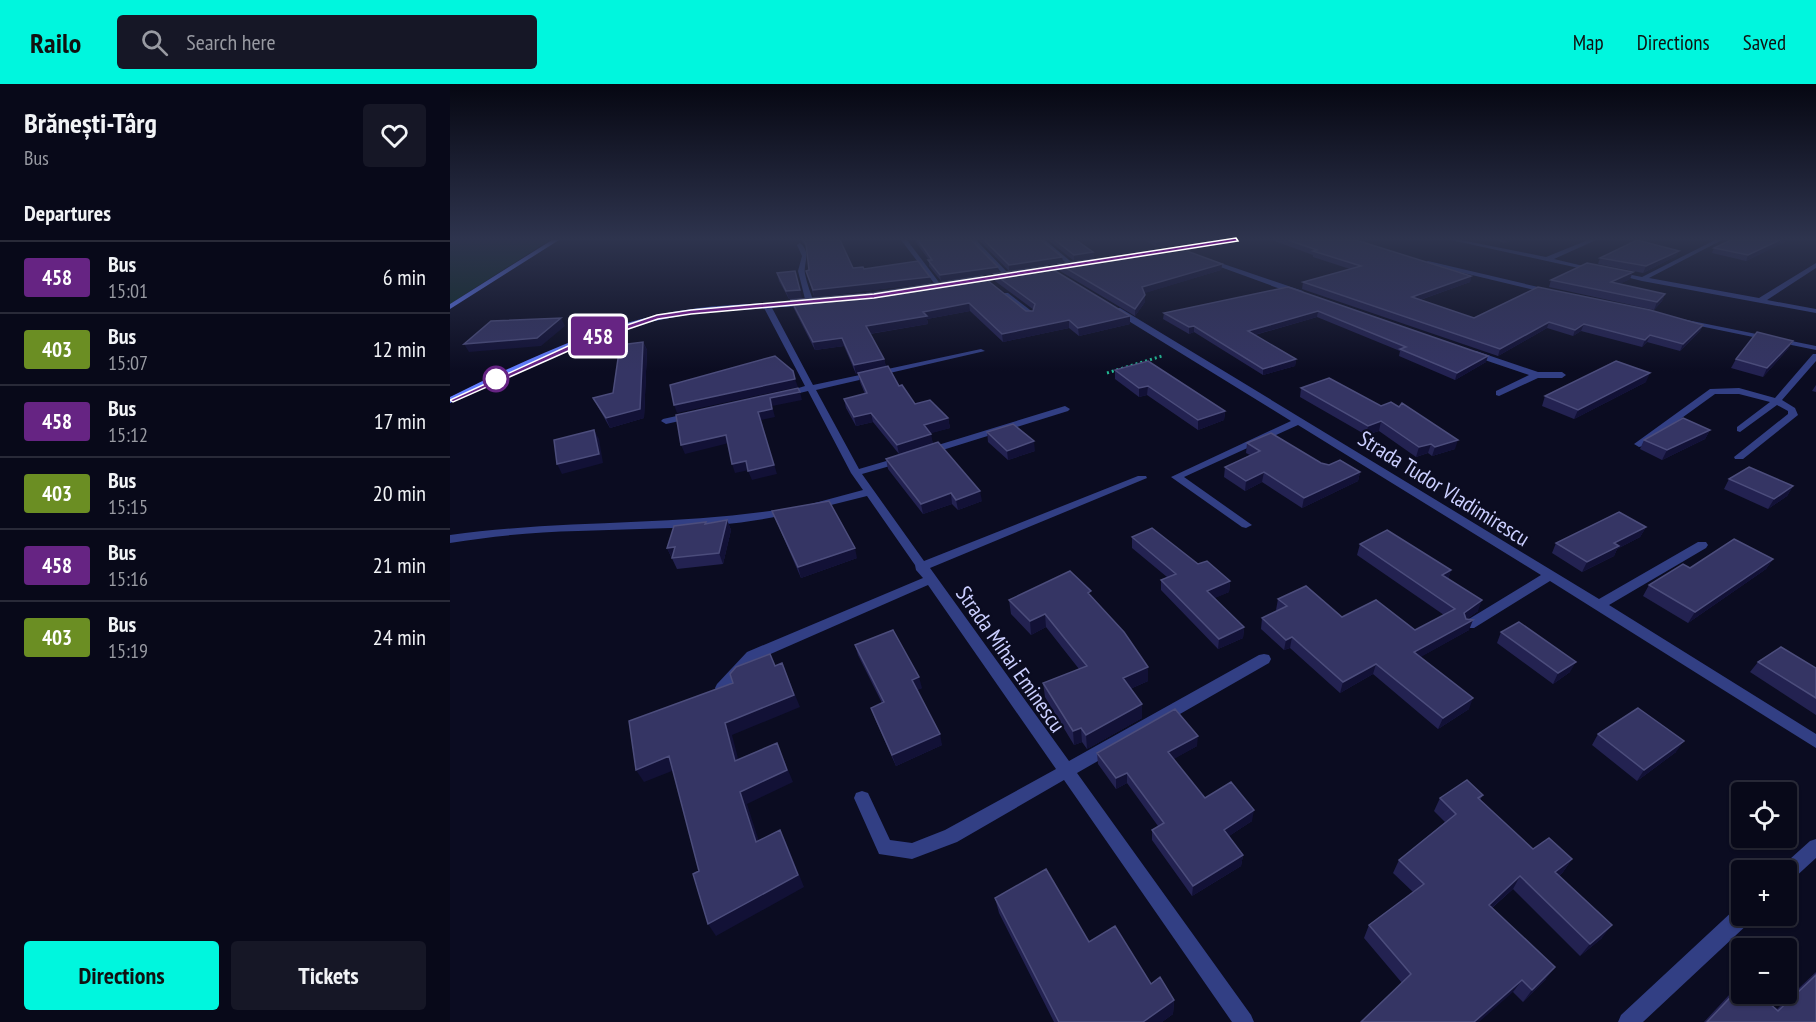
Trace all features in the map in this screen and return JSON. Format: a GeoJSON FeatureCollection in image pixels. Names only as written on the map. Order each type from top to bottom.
{"type":"FeatureCollection","features":[{"type":"Feature","properties":{"kind":"main road"},"geometry":{"type":"LineString","coordinates":[[450,307],[487,284]]}},
{"type":"Feature","properties":{"kind":"main road"},"geometry":{"type":"LineString","coordinates":[[929,288],[951,285]]}},
{"type":"Feature","properties":{"kind":"main road"},"geometry":{"type":"LineString","coordinates":[[450,400],[539,359],[625,326],[691,312],[819,302]]}},
{"type":"Feature","properties":{"kind":"street"},"geometry":{"type":"LineString","coordinates":[[805,284],[810,303]]}},
{"type":"Feature","properties":{"kind":"street"},"geometry":{"type":"LineString","coordinates":[[991,284],[1031,315]]}},
{"type":"Feature","properties":{"kind":"street"},"geometry":{"type":"LineString","coordinates":[[1274,284],[1312,297]]}},
{"type":"Feature","properties":{"kind":"street"},"geometry":{"type":"LineString","coordinates":[[1518,284],[1562,294]]}},
{"type":"Feature","properties":{"kind":"street"},"geometry":{"type":"LineString","coordinates":[[1668,284],[1816,311]]}},
{"type":"Feature","properties":{"kind":"street"},"geometry":{"type":"LineString","coordinates":[[1761,301],[1787,284]]}},
{"type":"Feature","properties":{"kind":"street","name":"Strada Mihai Eminescu"},"geometry":{"type":"LineString","coordinates":[[767,306],[868,492],[1244,1022]]}},
{"type":"Feature","properties":{"kind":"street","name":"Strada Tudor Vladimirescu"},"geometry":{"type":"LineString","coordinates":[[1111,306],[1599,605],[1816,742]]}},
{"type":"Feature","properties":{"kind":"street"},"geometry":{"type":"LineString","coordinates":[[1677,319],[1816,348]]}},
{"type":"Feature","properties":{"kind":"street"},"geometry":{"type":"LineString","coordinates":[[776,396],[981,351]]}},
{"type":"Feature","properties":{"kind":"street"},"geometry":{"type":"LineString","coordinates":[[1469,352],[1537,375],[1562,375]]}},
{"type":"Feature","properties":{"kind":"street"},"geometry":{"type":"LineString","coordinates":[[1740,429],[1777,401],[1816,356]]}},
{"type":"Feature","properties":{"kind":"street"},"geometry":{"type":"LineString","coordinates":[[1499,393],[1537,375]]}},
{"type":"Feature","properties":{"kind":"street"},"geometry":{"type":"LineString","coordinates":[[1639,444],[1713,391],[1738,391],[1777,401],[1787,406],[1793,415],[1739,457]]}},
{"type":"Feature","properties":{"kind":"street"},"geometry":{"type":"LineString","coordinates":[[922,453],[1065,409]]}},
{"type":"Feature","properties":{"kind":"street"},"geometry":{"type":"LineString","coordinates":[[666,422],[699,414]]}},
{"type":"Feature","properties":{"kind":"street"},"geometry":{"type":"LineString","coordinates":[[1246,525],[1176,477],[1298,421]]}},
{"type":"Feature","properties":{"kind":"street"},"geometry":{"type":"LineString","coordinates":[[856,473],[911,456]]}},
{"type":"Feature","properties":{"kind":"street"},"geometry":{"type":"LineString","coordinates":[[920,567],[1142,478]]}},
{"type":"Feature","properties":{"kind":"street"},"geometry":{"type":"LineString","coordinates":[[450,539],[529,530],[673,525],[802,508],[868,492]]}},
{"type":"Feature","properties":{"kind":"street"},"geometry":{"type":"LineString","coordinates":[[1599,605],[1702,545]]}},
{"type":"Feature","properties":{"kind":"street"},"geometry":{"type":"LineString","coordinates":[[1470,625],[1549,576]]}},
{"type":"Feature","properties":{"kind":"street"},"geometry":{"type":"LineString","coordinates":[[722,688],[752,657],[929,580]]}},
{"type":"Feature","properties":{"kind":"street"},"geometry":{"type":"LineString","coordinates":[[862,798],[885,848],[912,851],[951,836],[1064,770],[1264,659]]}},
{"type":"Feature","properties":{"kind":"street"},"geometry":{"type":"LineString","coordinates":[[1797,864],[1816,847]]}},
{"type":"Feature","properties":{"kind":"street"},"geometry":{"type":"LineString","coordinates":[[1628,1022],[1731,926]]}},
{"type":"Feature","properties":{"kind":"path"},"geometry":{"type":"LineString","coordinates":[[1107,373],[1183,350]]}},
{"type":"Feature","properties":{"kind":"green space"},"geometry":{"type":"Polygon","coordinates":[[[450,284],[482,284],[450,304],[450,284]]]}},
{"type":"Feature","properties":{"kind":"building"},"geometry":{"type":"Polygon","coordinates":[[[782,284],[798,284],[800,290],[786,291],[782,284]]]}},
{"type":"Feature","properties":{"kind":"building"},"geometry":{"type":"Polygon","coordinates":[[[811,284],[869,284],[813,290],[811,284]]]}},
{"type":"Feature","properties":{"kind":"building"},"geometry":{"type":"Polygon","coordinates":[[[932,284],[992,284],[1026,311],[1033,311],[1035,304],[1007,284],[1077,284],[1130,316],[1078,328],[1069,320],[1002,334],[969,303],[923,312],[927,316],[866,326],[884,359],[854,365],[842,338],[813,342],[791,300],[873,293],[932,284]]]}},
{"type":"Feature","properties":{"kind":"building"},"geometry":{"type":"Polygon","coordinates":[[[1092,284],[1153,284],[1142,287],[1145,295],[1135,309],[1092,284]]]}},
{"type":"Feature","properties":{"kind":"building"},"geometry":{"type":"Polygon","coordinates":[[[1308,284],[1449,284],[1412,297],[1474,318],[1538,287],[1650,310],[1703,325],[1683,344],[1650,335],[1645,340],[1584,324],[1575,330],[1549,322],[1500,349],[1308,284]]]}},
{"type":"Feature","properties":{"kind":"building"},"geometry":{"type":"Polygon","coordinates":[[[1569,284],[1619,284],[1665,294],[1657,302],[1569,284]]]}},
{"type":"Feature","properties":{"kind":"building"},"geometry":{"type":"Polygon","coordinates":[[[1288,287],[1488,356],[1457,373],[1400,349],[1406,347],[1318,311],[1248,331],[1296,359],[1263,369],[1194,326],[1189,327],[1164,313],[1288,287]]]}},
{"type":"Feature","properties":{"kind":"building"},"geometry":{"type":"Polygon","coordinates":[[[561,318],[537,338],[464,344],[491,321],[561,318]]]}},
{"type":"Feature","properties":{"kind":"building"},"geometry":{"type":"Polygon","coordinates":[[[1757,332],[1793,341],[1767,368],[1736,359],[1757,332]]]}},
{"type":"Feature","properties":{"kind":"building"},"geometry":{"type":"Polygon","coordinates":[[[643,342],[640,409],[606,418],[593,398],[613,393],[620,345],[643,342]]]}},
{"type":"Feature","properties":{"kind":"building"},"geometry":{"type":"Polygon","coordinates":[[[775,356],[793,371],[795,379],[674,405],[670,385],[775,356]]]}},
{"type":"Feature","properties":{"kind":"building"},"geometry":{"type":"Polygon","coordinates":[[[1148,361],[1225,411],[1198,420],[1148,386],[1139,388],[1115,370],[1148,361]]]}},
{"type":"Feature","properties":{"kind":"building"},"geometry":{"type":"Polygon","coordinates":[[[1616,361],[1650,373],[1578,410],[1545,396],[1616,361]]]}},
{"type":"Feature","properties":{"kind":"building"},"geometry":{"type":"Polygon","coordinates":[[[888,366],[899,386],[902,385],[915,404],[930,400],[948,418],[924,425],[931,434],[897,445],[871,413],[854,417],[844,399],[867,393],[858,373],[888,366]]]}},
{"type":"Feature","properties":{"kind":"building"},"geometry":{"type":"Polygon","coordinates":[[[1329,378],[1381,406],[1391,402],[1399,407],[1402,403],[1458,440],[1435,447],[1431,444],[1419,447],[1381,421],[1368,426],[1301,388],[1329,378]]]}},
{"type":"Feature","properties":{"kind":"building"},"geometry":{"type":"Polygon","coordinates":[[[798,388],[800,392],[770,398],[772,409],[758,412],[774,465],[748,471],[746,461],[732,464],[726,435],[681,445],[676,415],[798,388]]]}},
{"type":"Feature","properties":{"kind":"building"},"geometry":{"type":"Polygon","coordinates":[[[1683,418],[1710,430],[1667,450],[1644,440],[1683,418]]]}},
{"type":"Feature","properties":{"kind":"building"},"geometry":{"type":"Polygon","coordinates":[[[1013,424],[1034,441],[1007,451],[987,432],[1013,424]]]}},
{"type":"Feature","properties":{"kind":"building"},"geometry":{"type":"Polygon","coordinates":[[[594,430],[599,454],[557,464],[554,440],[594,430]]]}},
{"type":"Feature","properties":{"kind":"building"},"geometry":{"type":"Polygon","coordinates":[[[1271,433],[1321,463],[1329,465],[1340,460],[1360,472],[1304,498],[1264,472],[1246,481],[1225,467],[1260,451],[1247,443],[1271,433]]]}},
{"type":"Feature","properties":{"kind":"building"},"geometry":{"type":"Polygon","coordinates":[[[938,442],[980,491],[956,500],[951,493],[921,504],[886,459],[938,442]]]}},
{"type":"Feature","properties":{"kind":"building"},"geometry":{"type":"Polygon","coordinates":[[[1749,467],[1793,486],[1774,499],[1729,479],[1749,467]]]}},
{"type":"Feature","properties":{"kind":"building"},"geometry":{"type":"Polygon","coordinates":[[[829,501],[855,548],[798,567],[772,511],[829,501]]]}},
{"type":"Feature","properties":{"kind":"building"},"geometry":{"type":"Polygon","coordinates":[[[1619,512],[1646,527],[1614,543],[1619,546],[1587,562],[1556,543],[1619,512]]]}},
{"type":"Feature","properties":{"kind":"building"},"geometry":{"type":"Polygon","coordinates":[[[727,520],[719,553],[672,558],[675,547],[667,548],[674,526],[727,520]]]}},
{"type":"Feature","properties":{"kind":"building"},"geometry":{"type":"Polygon","coordinates":[[[1152,528],[1198,564],[1207,561],[1230,581],[1207,591],[1244,627],[1219,639],[1161,580],[1176,574],[1132,537],[1152,528]]]}},
{"type":"Feature","properties":{"kind":"building"},"geometry":{"type":"Polygon","coordinates":[[[1387,530],[1451,570],[1442,575],[1482,600],[1464,613],[1466,619],[1473,620],[1414,652],[1473,698],[1443,718],[1376,664],[1343,682],[1292,637],[1286,640],[1262,618],[1287,606],[1278,599],[1306,586],[1342,617],[1376,600],[1415,630],[1455,609],[1360,544],[1387,530]]]}},
{"type":"Feature","properties":{"kind":"building"},"geometry":{"type":"Polygon","coordinates":[[[1734,539],[1773,559],[1695,612],[1649,585],[1683,564],[1690,568],[1734,539]]]}},
{"type":"Feature","properties":{"kind":"building"},"geometry":{"type":"Polygon","coordinates":[[[1070,571],[1091,591],[1088,593],[1124,632],[1148,667],[1123,678],[1142,704],[1086,735],[1081,728],[1073,731],[1043,683],[1087,666],[1045,614],[1030,621],[1009,600],[1070,571]]]}},
{"type":"Feature","properties":{"kind":"building"},"geometry":{"type":"Polygon","coordinates":[[[1519,622],[1576,662],[1558,673],[1501,632],[1519,622]]]}},
{"type":"Feature","properties":{"kind":"building"},"geometry":{"type":"Polygon","coordinates":[[[893,630],[919,677],[912,680],[940,734],[892,755],[871,708],[884,702],[855,645],[893,630]]]}},
{"type":"Feature","properties":{"kind":"building"},"geometry":{"type":"Polygon","coordinates":[[[1781,647],[1816,668],[1816,698],[1758,662],[1781,647]]]}},
{"type":"Feature","properties":{"kind":"building"},"geometry":{"type":"Polygon","coordinates":[[[770,654],[775,666],[782,663],[794,695],[725,723],[735,761],[777,743],[787,770],[740,792],[756,842],[780,830],[798,875],[708,924],[693,874],[699,871],[669,756],[636,770],[629,721],[733,683],[730,674],[736,667],[770,654]]]}},
{"type":"Feature","properties":{"kind":"building"},"geometry":{"type":"Polygon","coordinates":[[[1638,708],[1684,741],[1644,770],[1598,734],[1638,708]]]}},
{"type":"Feature","properties":{"kind":"building"},"geometry":{"type":"Polygon","coordinates":[[[1175,709],[1198,736],[1168,752],[1205,798],[1231,782],[1254,810],[1224,830],[1243,855],[1193,886],[1152,830],[1164,823],[1127,773],[1116,778],[1097,753],[1175,709]]]}},
{"type":"Feature","properties":{"kind":"building"},"geometry":{"type":"Polygon","coordinates":[[[1467,780],[1483,795],[1478,798],[1533,849],[1549,838],[1572,859],[1555,872],[1612,925],[1590,944],[1520,876],[1489,905],[1555,967],[1532,990],[1522,980],[1474,1022],[1361,1022],[1411,974],[1369,925],[1424,884],[1399,860],[1456,814],[1440,798],[1467,780]]]}},
{"type":"Feature","properties":{"kind":"building"},"geometry":{"type":"Polygon","coordinates":[[[1046,869],[1089,942],[1115,926],[1151,984],[1160,977],[1174,1000],[1143,1022],[1059,1022],[995,898],[1046,869]]]}},
{"type":"Feature","properties":{"kind":"building"},"geometry":{"type":"Polygon","coordinates":[[[1816,975],[1816,1022],[1707,1022],[1731,997],[1731,1004],[1770,1004],[1778,1011],[1785,1004],[1797,1004],[1797,993],[1816,975]]]}},
{"type":"Feature","properties":{"kind":"bus line","name":"458"},"geometry":{"type":"LineString","coordinates":[[450,400],[581,342],[657,317],[730,308],[874,296],[956,284]]}}]}
